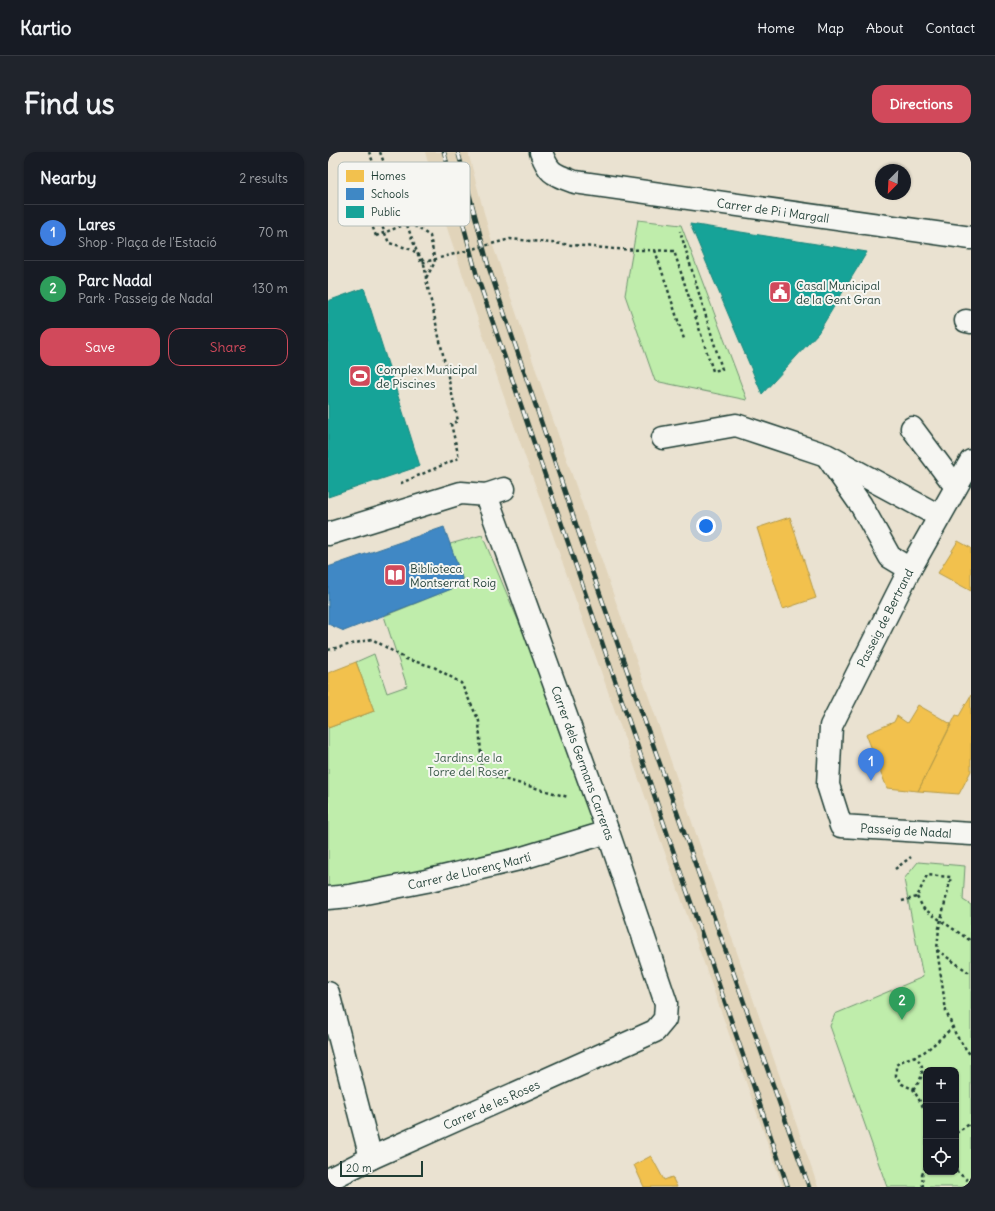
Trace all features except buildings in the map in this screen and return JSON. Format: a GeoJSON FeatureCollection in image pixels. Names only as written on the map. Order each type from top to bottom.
{"type":"FeatureCollection","features":[{"type":"Feature","properties":{"kind":"street","name":"Carrer de Pi i Margall"},"geometry":{"type":"LineString","coordinates":[[541,152],[547,168],[558,176],[575,182],[971,238]]}},
{"type":"Feature","properties":{"kind":"street"},"geometry":{"type":"LineString","coordinates":[[663,438],[736,425],[826,455],[939,516]]}},
{"type":"Feature","properties":{"kind":"street"},"geometry":{"type":"LineString","coordinates":[[912,428],[956,487]]}},
{"type":"Feature","properties":{"kind":"street"},"geometry":{"type":"LineString","coordinates":[[826,455],[861,504],[890,557],[910,569]]}},
{"type":"Feature","properties":{"kind":"street","name":"Passeig de Bertrand"},"geometry":{"type":"LineString","coordinates":[[841,826],[828,785],[830,726],[910,569],[971,461]]}},
{"type":"Feature","properties":{"kind":"street","name":"Carrer dels Germans Carreras"},"geometry":{"type":"LineString","coordinates":[[328,534],[461,493],[495,492],[666,1003],[665,1019],[654,1031]]}},
{"type":"Feature","properties":{"kind":"street","name":"Passeig de Nadal"},"geometry":{"type":"LineString","coordinates":[[841,826],[971,834]]}},
{"type":"Feature","properties":{"kind":"street","name":"Carrer de Llorenç Martí"},"geometry":{"type":"LineString","coordinates":[[328,898],[350,896],[426,881],[519,859],[608,832]]}},
{"type":"Feature","properties":{"kind":"street"},"geometry":{"type":"LineString","coordinates":[[328,993],[371,1158]]}},
{"type":"Feature","properties":{"kind":"street","name":"Carrer de les Roses"},"geometry":{"type":"LineString","coordinates":[[328,1180],[371,1158],[654,1031]]}},
{"type":"Feature","properties":{"kind":"path"},"geometry":{"type":"LineString","coordinates":[[369,152],[373,162]]}},
{"type":"Feature","properties":{"kind":"path"},"geometry":{"type":"LineString","coordinates":[[380,152],[384,162]]}},
{"type":"Feature","properties":{"kind":"path"},"geometry":{"type":"LineString","coordinates":[[372,226],[376,236],[401,226]]}},
{"type":"Feature","properties":{"kind":"path"},"geometry":{"type":"LineString","coordinates":[[407,226],[420,263],[510,239],[615,249],[674,251],[713,371],[722,369],[680,231]]}},
{"type":"Feature","properties":{"kind":"path"},"geometry":{"type":"LineString","coordinates":[[415,226],[430,236],[435,262],[426,279]]}},
{"type":"Feature","properties":{"kind":"path"},"geometry":{"type":"LineString","coordinates":[[385,233],[389,243],[411,249],[421,256],[426,264],[426,279],[458,421],[451,424],[459,458],[395,485]]}},
{"type":"Feature","properties":{"kind":"path"},"geometry":{"type":"LineString","coordinates":[[655,250],[684,339]]}},
{"type":"Feature","properties":{"kind":"path"},"geometry":{"type":"LineString","coordinates":[[328,650],[372,639],[406,659],[434,667],[461,683],[479,721],[482,773],[572,798]]}},
{"type":"Feature","properties":{"kind":"path"},"geometry":{"type":"LineString","coordinates":[[895,869],[914,855]]}},
{"type":"Feature","properties":{"kind":"path"},"geometry":{"type":"LineString","coordinates":[[971,941],[941,920],[924,909],[918,898],[927,875],[951,877],[941,920],[936,949],[946,1011],[953,1027],[971,1056]]}},
{"type":"Feature","properties":{"kind":"path"},"geometry":{"type":"LineString","coordinates":[[902,901],[918,898]]}},
{"type":"Feature","properties":{"kind":"path"},"geometry":{"type":"LineString","coordinates":[[936,949],[971,974]]}},
{"type":"Feature","properties":{"kind":"path"},"geometry":{"type":"LineString","coordinates":[[923,1107],[913,1089],[902,1084],[896,1076],[896,1065],[903,1060],[914,1057],[926,1050],[953,1027]]}},
{"type":"Feature","properties":{"kind":"path"},"geometry":{"type":"LineString","coordinates":[[913,1089],[918,1084],[922,1076],[921,1064],[919,1060],[914,1057]]}},
{"type":"Feature","properties":{"kind":"path"},"geometry":{"type":"LineString","coordinates":[[959,1131],[971,1123]]}},
{"type":"Feature","properties":{"kind":"path"},"geometry":{"type":"LineString","coordinates":[[923,1172],[923,1187]]}},
{"type":"Feature","properties":{"kind":"path"},"geometry":{"type":"LineString","coordinates":[[959,1173],[971,1183]]}},
{"type":"Feature","properties":{"kind":"shaded area"},"geometry":{"type":"Polygon","coordinates":[[[425,152],[468,152],[492,243],[818,1187],[783,1187],[503,394],[446,226],[470,226],[470,162],[428,162],[425,152]]]}},
{"type":"Feature","properties":{"kind":"green space"},"geometry":{"type":"Polygon","coordinates":[[[638,220],[681,225],[747,400],[655,381],[625,295],[638,220]]]}},
{"type":"Feature","properties":{"kind":"green space","name":"Jardins de la Torre del Roser"},"geometry":{"type":"Polygon","coordinates":[[[482,535],[553,703],[596,832],[516,855],[334,889],[328,887],[328,728],[374,711],[356,662],[374,654],[387,693],[407,686],[384,616],[464,584],[450,544],[482,535]]]}},
{"type":"Feature","properties":{"kind":"green space"},"geometry":{"type":"Polygon","coordinates":[[[918,862],[965,866],[963,900],[971,905],[971,1187],[887,1187],[830,1026],[835,1014],[923,977],[904,879],[918,862]]]}},
{"type":"Feature","properties":{"kind":"railway"},"geometry":{"type":"LineString","coordinates":[[444,152],[447,162]]}},
{"type":"Feature","properties":{"kind":"railway"},"geometry":{"type":"LineString","coordinates":[[458,152],[461,162]]}},
{"type":"Feature","properties":{"kind":"railway"},"geometry":{"type":"LineString","coordinates":[[470,197],[489,268],[587,557],[809,1187]]}},
{"type":"Feature","properties":{"kind":"railway"},"geometry":{"type":"LineString","coordinates":[[464,226],[477,276],[788,1187]]}},
{"type":"Feature","properties":{"kind":"place","name":"Casal Municipal de la Gent Gran"},"geometry":{"type":"Point","coordinates":[780,292]}},
{"type":"Feature","properties":{"kind":"place","name":"Complex Municipal de Piscines"},"geometry":{"type":"Point","coordinates":[360,376]}},
{"type":"Feature","properties":{"kind":"place","name":"Biblioteca Montserrat Roig"},"geometry":{"type":"Point","coordinates":[395,575]}},
{"type":"Feature","properties":{"kind":"place","name":"Lares"},"geometry":{"type":"Point","coordinates":[871,781]}},
{"type":"Feature","properties":{"kind":"place","name":"Parc Nadal"},"geometry":{"type":"Point","coordinates":[902,1020]}}]}
